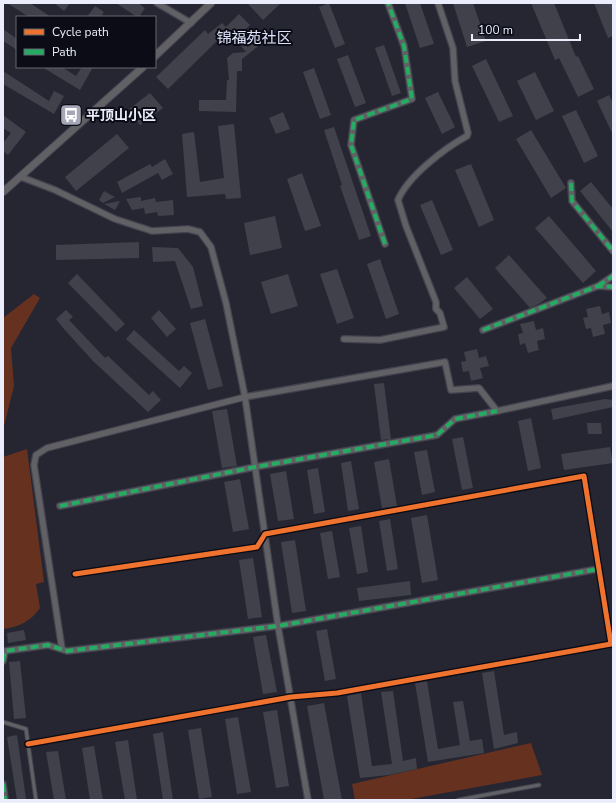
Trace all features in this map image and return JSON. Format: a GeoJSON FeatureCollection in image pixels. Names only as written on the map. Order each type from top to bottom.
{"type":"FeatureCollection","features":[{"type":"Feature","properties":{"kind":"street"},"geometry":{"type":"LineString","coordinates":[[157,3],[191,23]]}},
{"type":"Feature","properties":{"kind":"street"},"geometry":{"type":"LineString","coordinates":[[156,55],[211,3]]}},
{"type":"Feature","properties":{"kind":"street"},"geometry":{"type":"LineString","coordinates":[[385,244],[351,145],[354,120],[412,99],[404,46],[388,3]]}},
{"type":"Feature","properties":{"kind":"street"},"geometry":{"type":"LineString","coordinates":[[344,339],[380,340],[444,327],[440,313],[436,309],[436,302],[406,226],[398,200],[401,192],[419,173],[443,151],[467,136],[468,133],[455,81],[453,48],[438,3]]}},
{"type":"Feature","properties":{"kind":"street"},"geometry":{"type":"LineString","coordinates":[[3,192],[141,68]]}},
{"type":"Feature","properties":{"kind":"street"},"geometry":{"type":"LineString","coordinates":[[21,177],[55,190],[115,219],[152,231],[188,229],[200,232],[211,247],[226,303],[245,397],[278,626],[308,800]]}},
{"type":"Feature","properties":{"kind":"street"},"geometry":{"type":"LineString","coordinates":[[571,184],[572,201],[613,251]]}},
{"type":"Feature","properties":{"kind":"street"},"geometry":{"type":"LineString","coordinates":[[483,330],[598,286],[613,276]]}},
{"type":"Feature","properties":{"kind":"street"},"geometry":{"type":"LineString","coordinates":[[598,286],[613,287]]}},
{"type":"Feature","properties":{"kind":"street"},"geometry":{"type":"LineString","coordinates":[[62,649],[34,465],[36,455],[47,448],[245,397],[445,362],[451,390],[479,388],[497,411]]}},
{"type":"Feature","properties":{"kind":"street"},"geometry":{"type":"LineString","coordinates":[[60,506],[255,467],[437,435],[455,419],[613,386]]}},
{"type":"Feature","properties":{"kind":"street"},"geometry":{"type":"LineString","coordinates":[[28,744],[291,697],[337,693],[611,644],[584,476],[265,534],[257,547],[75,574]]}},
{"type":"Feature","properties":{"kind":"street"},"geometry":{"type":"LineString","coordinates":[[3,661],[5,651],[48,645],[67,650],[278,626],[598,569]]}},
{"type":"Feature","properties":{"kind":"street"},"geometry":{"type":"LineString","coordinates":[[3,784],[5,800]]}},
{"type":"Feature","properties":{"kind":"lane"},"geometry":{"type":"LineString","coordinates":[[3,722],[26,729],[36,800]]}},
{"type":"Feature","properties":{"kind":"lane"},"geometry":{"type":"LineString","coordinates":[[458,800],[539,784]]}},
{"type":"Feature","properties":{"kind":"shaded area"},"geometry":{"type":"Polygon","coordinates":[[[34,294],[40,298],[11,348],[14,386],[3,430],[3,318],[34,294]]]}},
{"type":"Feature","properties":{"kind":"shaded area"},"geometry":{"type":"Polygon","coordinates":[[[27,449],[44,582],[36,584],[40,608],[36,613],[24,623],[3,629],[3,457],[27,449]]]}},
{"type":"Feature","properties":{"kind":"shaded area"},"geometry":{"type":"Polygon","coordinates":[[[531,743],[542,775],[406,800],[355,800],[352,784],[531,743]]]}},
{"type":"Feature","properties":{"kind":"building"},"geometry":{"type":"Polygon","coordinates":[[[7,3],[30,3],[50,16],[27,16],[7,3]]]}},
{"type":"Feature","properties":{"kind":"building"},"geometry":{"type":"Polygon","coordinates":[[[54,3],[70,3],[64,11],[54,3]]]}},
{"type":"Feature","properties":{"kind":"building"},"geometry":{"type":"Polygon","coordinates":[[[116,3],[138,3],[145,8],[140,16],[136,16],[116,3]]]}},
{"type":"Feature","properties":{"kind":"building"},"geometry":{"type":"Polygon","coordinates":[[[247,3],[281,3],[263,20],[247,3]]]}},
{"type":"Feature","properties":{"kind":"building"},"geometry":{"type":"Polygon","coordinates":[[[329,3],[345,44],[335,48],[319,7],[329,3]]]}},
{"type":"Feature","properties":{"kind":"building"},"geometry":{"type":"Polygon","coordinates":[[[405,3],[420,3],[434,44],[420,48],[405,3]]]}},
{"type":"Feature","properties":{"kind":"building"},"geometry":{"type":"Polygon","coordinates":[[[453,3],[473,3],[486,41],[467,47],[453,3]]]}},
{"type":"Feature","properties":{"kind":"building"},"geometry":{"type":"Polygon","coordinates":[[[531,3],[554,3],[576,57],[578,56],[594,89],[578,97],[559,58],[555,60],[531,3]]]}},
{"type":"Feature","properties":{"kind":"building"},"geometry":{"type":"Polygon","coordinates":[[[594,3],[613,3],[613,36],[608,38],[594,3]]]}},
{"type":"Feature","properties":{"kind":"building"},"geometry":{"type":"Polygon","coordinates":[[[95,6],[104,12],[102,16],[88,16],[95,6]]]}},
{"type":"Feature","properties":{"kind":"building"},"geometry":{"type":"Polygon","coordinates":[[[239,14],[250,25],[237,37],[233,33],[219,43],[217,41],[168,89],[156,77],[205,30],[208,34],[222,23],[226,27],[239,14]]]}},
{"type":"Feature","properties":{"kind":"building"},"geometry":{"type":"Polygon","coordinates":[[[3,29],[16,38],[16,49],[3,41],[3,29]]]}},
{"type":"Feature","properties":{"kind":"building"},"geometry":{"type":"Polygon","coordinates":[[[254,36],[261,44],[242,59],[242,71],[237,71],[236,112],[199,111],[199,100],[226,100],[227,80],[229,80],[227,58],[233,53],[246,52],[241,46],[254,36]]]}},
{"type":"Feature","properties":{"kind":"building"},"geometry":{"type":"Polygon","coordinates":[[[384,45],[401,93],[392,96],[375,48],[384,45]]]}},
{"type":"Feature","properties":{"kind":"building"},"geometry":{"type":"Polygon","coordinates":[[[348,55],[366,103],[355,107],[337,59],[348,55]]]}},
{"type":"Feature","properties":{"kind":"building"},"geometry":{"type":"Polygon","coordinates":[[[486,59],[513,116],[499,122],[472,66],[486,59]]]}},
{"type":"Feature","properties":{"kind":"building"},"geometry":{"type":"Polygon","coordinates":[[[44,68],[64,68],[76,76],[81,68],[92,68],[80,90],[44,68]]]}},
{"type":"Feature","properties":{"kind":"building"},"geometry":{"type":"Polygon","coordinates":[[[314,68],[331,115],[320,119],[303,72],[314,68]]]}},
{"type":"Feature","properties":{"kind":"building"},"geometry":{"type":"Polygon","coordinates":[[[3,71],[49,101],[54,91],[64,96],[54,114],[3,84],[3,71]]]}},
{"type":"Feature","properties":{"kind":"building"},"geometry":{"type":"Polygon","coordinates":[[[535,72],[554,111],[536,120],[517,81],[535,72]]]}},
{"type":"Feature","properties":{"kind":"building"},"geometry":{"type":"Polygon","coordinates":[[[438,92],[455,127],[442,134],[425,98],[438,92]]]}},
{"type":"Feature","properties":{"kind":"building"},"geometry":{"type":"Polygon","coordinates":[[[150,93],[163,108],[140,125],[128,110],[150,93]]]}},
{"type":"Feature","properties":{"kind":"building"},"geometry":{"type":"Polygon","coordinates":[[[609,95],[613,103],[613,135],[597,101],[609,95]]]}},
{"type":"Feature","properties":{"kind":"building"},"geometry":{"type":"Polygon","coordinates":[[[576,110],[598,156],[584,163],[562,116],[576,110]]]}},
{"type":"Feature","properties":{"kind":"building"},"geometry":{"type":"Polygon","coordinates":[[[283,112],[290,129],[276,134],[269,118],[283,112]]]}},
{"type":"Feature","properties":{"kind":"building"},"geometry":{"type":"Polygon","coordinates":[[[3,115],[26,132],[8,155],[3,151],[3,143],[11,133],[3,128],[3,115]]]}},
{"type":"Feature","properties":{"kind":"building"},"geometry":{"type":"Polygon","coordinates":[[[234,124],[241,198],[226,199],[225,194],[187,197],[182,134],[194,132],[200,182],[224,178],[218,126],[234,124]]]}},
{"type":"Feature","properties":{"kind":"building"},"geometry":{"type":"Polygon","coordinates":[[[334,127],[371,236],[359,240],[340,186],[342,185],[324,130],[334,127]]]}},
{"type":"Feature","properties":{"kind":"building"},"geometry":{"type":"Polygon","coordinates":[[[531,130],[566,188],[551,198],[516,139],[531,130]]]}},
{"type":"Feature","properties":{"kind":"building"},"geometry":{"type":"Polygon","coordinates":[[[117,134],[129,148],[76,191],[65,177],[117,134]]]}},
{"type":"Feature","properties":{"kind":"building"},"geometry":{"type":"Polygon","coordinates":[[[165,159],[173,174],[162,180],[158,173],[122,193],[117,182],[150,164],[152,167],[165,159]]]}},
{"type":"Feature","properties":{"kind":"building"},"geometry":{"type":"Polygon","coordinates":[[[471,164],[494,220],[479,227],[455,170],[471,164]]]}},
{"type":"Feature","properties":{"kind":"building"},"geometry":{"type":"Polygon","coordinates":[[[302,173],[321,226],[305,231],[287,179],[302,173]]]}},
{"type":"Feature","properties":{"kind":"building"},"geometry":{"type":"Polygon","coordinates":[[[591,182],[613,209],[613,232],[580,191],[591,182]]]}},
{"type":"Feature","properties":{"kind":"building"},"geometry":{"type":"Polygon","coordinates":[[[104,191],[115,197],[103,203],[99,200],[104,191]]]}},
{"type":"Feature","properties":{"kind":"building"},"geometry":{"type":"Polygon","coordinates":[[[141,197],[141,201],[155,198],[156,202],[173,200],[174,215],[158,216],[157,212],[145,214],[144,208],[132,210],[126,199],[141,197]]]}},
{"type":"Feature","properties":{"kind":"building"},"geometry":{"type":"Polygon","coordinates":[[[432,200],[453,250],[441,255],[420,205],[432,200]]]}},
{"type":"Feature","properties":{"kind":"building"},"geometry":{"type":"Polygon","coordinates":[[[120,201],[115,210],[104,204],[120,201]]]}},
{"type":"Feature","properties":{"kind":"building"},"geometry":{"type":"Polygon","coordinates":[[[275,216],[282,248],[250,255],[244,223],[275,216]]]}},
{"type":"Feature","properties":{"kind":"building"},"geometry":{"type":"Polygon","coordinates":[[[549,216],[596,271],[583,283],[535,228],[549,216]]]}},
{"type":"Feature","properties":{"kind":"building"},"geometry":{"type":"Polygon","coordinates":[[[139,242],[139,258],[56,260],[56,245],[139,242]]]}},
{"type":"Feature","properties":{"kind":"building"},"geometry":{"type":"Polygon","coordinates":[[[152,247],[178,248],[193,267],[203,306],[191,309],[175,261],[153,262],[152,247]]]}},
{"type":"Feature","properties":{"kind":"building"},"geometry":{"type":"Polygon","coordinates":[[[509,255],[547,298],[530,308],[495,268],[509,255]]]}},
{"type":"Feature","properties":{"kind":"building"},"geometry":{"type":"Polygon","coordinates":[[[380,259],[399,314],[386,319],[367,264],[380,259]]]}},
{"type":"Feature","properties":{"kind":"building"},"geometry":{"type":"Polygon","coordinates":[[[337,269],[354,318],[337,324],[320,274],[337,269]]]}},
{"type":"Feature","properties":{"kind":"building"},"geometry":{"type":"Polygon","coordinates":[[[77,274],[125,324],[116,332],[68,283],[77,274]]]}},
{"type":"Feature","properties":{"kind":"building"},"geometry":{"type":"Polygon","coordinates":[[[288,274],[298,306],[271,314],[261,282],[288,274]]]}},
{"type":"Feature","properties":{"kind":"building"},"geometry":{"type":"Polygon","coordinates":[[[467,277],[493,309],[480,319],[454,288],[467,277]]]}},
{"type":"Feature","properties":{"kind":"building"},"geometry":{"type":"Polygon","coordinates":[[[600,306],[602,314],[609,312],[611,323],[603,325],[605,334],[593,337],[591,328],[586,329],[583,318],[588,317],[586,309],[600,306]]]}},
{"type":"Feature","properties":{"kind":"building"},"geometry":{"type":"Polygon","coordinates":[[[66,310],[73,317],[69,320],[105,358],[108,356],[149,395],[153,391],[161,400],[148,412],[93,361],[64,329],[56,319],[66,310]]]}},
{"type":"Feature","properties":{"kind":"building"},"geometry":{"type":"Polygon","coordinates":[[[159,310],[176,329],[167,337],[151,318],[159,310]]]}},
{"type":"Feature","properties":{"kind":"building"},"geometry":{"type":"Polygon","coordinates":[[[205,319],[223,386],[208,390],[190,323],[205,319]]]}},
{"type":"Feature","properties":{"kind":"building"},"geometry":{"type":"Polygon","coordinates":[[[534,321],[536,330],[543,328],[545,339],[537,341],[539,350],[528,353],[525,343],[520,345],[518,334],[523,333],[520,324],[534,321]]]}},
{"type":"Feature","properties":{"kind":"building"},"geometry":{"type":"Polygon","coordinates":[[[134,330],[179,371],[184,366],[192,373],[180,388],[126,339],[134,330]]]}},
{"type":"Feature","properties":{"kind":"building"},"geometry":{"type":"Polygon","coordinates":[[[477,349],[479,358],[486,356],[489,366],[480,368],[483,378],[471,381],[469,371],[463,372],[461,362],[466,361],[464,352],[477,349]]]}},
{"type":"Feature","properties":{"kind":"building"},"geometry":{"type":"Polygon","coordinates":[[[384,383],[391,439],[381,440],[374,384],[384,383]]]}},
{"type":"Feature","properties":{"kind":"building"},"geometry":{"type":"Polygon","coordinates":[[[605,399],[613,400],[613,407],[553,420],[551,409],[605,399]]]}},
{"type":"Feature","properties":{"kind":"building"},"geometry":{"type":"Polygon","coordinates":[[[227,409],[237,466],[222,468],[212,411],[227,409]]]}},
{"type":"Feature","properties":{"kind":"building"},"geometry":{"type":"Polygon","coordinates":[[[531,418],[541,468],[528,471],[518,421],[531,418]]]}},
{"type":"Feature","properties":{"kind":"building"},"geometry":{"type":"Polygon","coordinates":[[[587,423],[601,423],[602,434],[588,434],[587,423]]]}},
{"type":"Feature","properties":{"kind":"building"},"geometry":{"type":"Polygon","coordinates":[[[463,437],[473,488],[462,490],[452,439],[463,437]]]}},
{"type":"Feature","properties":{"kind":"building"},"geometry":{"type":"Polygon","coordinates":[[[610,447],[613,463],[564,470],[561,454],[610,447]]]}},
{"type":"Feature","properties":{"kind":"building"},"geometry":{"type":"Polygon","coordinates":[[[427,450],[435,492],[422,495],[414,452],[427,450]]]}},
{"type":"Feature","properties":{"kind":"building"},"geometry":{"type":"Polygon","coordinates":[[[389,459],[397,506],[382,508],[374,462],[389,459]]]}},
{"type":"Feature","properties":{"kind":"building"},"geometry":{"type":"Polygon","coordinates":[[[351,461],[359,509],[348,511],[341,463],[351,461]]]}},
{"type":"Feature","properties":{"kind":"building"},"geometry":{"type":"Polygon","coordinates":[[[318,468],[325,512],[314,514],[307,470],[318,468]]]}},
{"type":"Feature","properties":{"kind":"building"},"geometry":{"type":"Polygon","coordinates":[[[286,471],[294,519],[278,521],[270,474],[286,471]]]}},
{"type":"Feature","properties":{"kind":"building"},"geometry":{"type":"Polygon","coordinates":[[[240,479],[249,529],[233,532],[224,482],[240,479]]]}},
{"type":"Feature","properties":{"kind":"building"},"geometry":{"type":"Polygon","coordinates":[[[427,515],[438,580],[422,583],[411,518],[427,515]]]}},
{"type":"Feature","properties":{"kind":"building"},"geometry":{"type":"Polygon","coordinates":[[[390,519],[398,569],[387,571],[379,521],[390,519]]]}},
{"type":"Feature","properties":{"kind":"building"},"geometry":{"type":"Polygon","coordinates":[[[361,526],[368,572],[357,574],[349,528],[361,526]]]}},
{"type":"Feature","properties":{"kind":"building"},"geometry":{"type":"Polygon","coordinates":[[[332,531],[340,577],[328,579],[320,533],[332,531]]]}},
{"type":"Feature","properties":{"kind":"building"},"geometry":{"type":"Polygon","coordinates":[[[295,540],[306,611],[292,613],[281,542],[295,540]]]}},
{"type":"Feature","properties":{"kind":"building"},"geometry":{"type":"Polygon","coordinates":[[[253,558],[262,617],[248,619],[239,560],[253,558]]]}},
{"type":"Feature","properties":{"kind":"building"},"geometry":{"type":"Polygon","coordinates":[[[410,581],[411,595],[359,601],[357,588],[410,581]]]}},
{"type":"Feature","properties":{"kind":"building"},"geometry":{"type":"Polygon","coordinates":[[[327,629],[336,679],[325,681],[316,631],[327,629]]]}},
{"type":"Feature","properties":{"kind":"building"},"geometry":{"type":"Polygon","coordinates":[[[24,630],[26,640],[8,643],[7,633],[24,630]]]}},
{"type":"Feature","properties":{"kind":"building"},"geometry":{"type":"Polygon","coordinates":[[[266,635],[277,692],[263,694],[253,637],[266,635]]]}},
{"type":"Feature","properties":{"kind":"building"},"geometry":{"type":"Polygon","coordinates":[[[20,661],[26,718],[14,719],[9,662],[20,661]]]}},
{"type":"Feature","properties":{"kind":"building"},"geometry":{"type":"Polygon","coordinates":[[[494,671],[504,735],[517,732],[518,743],[494,749],[482,673],[494,671]]]}},
{"type":"Feature","properties":{"kind":"building"},"geometry":{"type":"Polygon","coordinates":[[[427,681],[438,749],[460,745],[453,702],[463,701],[470,741],[482,739],[484,753],[428,762],[415,683],[427,681]]]}},
{"type":"Feature","properties":{"kind":"building"},"geometry":{"type":"Polygon","coordinates":[[[393,691],[403,761],[416,758],[417,769],[389,775],[360,778],[347,696],[361,693],[372,766],[392,764],[381,692],[393,691]]]}},
{"type":"Feature","properties":{"kind":"building"},"geometry":{"type":"Polygon","coordinates":[[[324,703],[342,800],[324,800],[307,706],[324,703]]]}},
{"type":"Feature","properties":{"kind":"building"},"geometry":{"type":"Polygon","coordinates":[[[277,710],[289,786],[276,788],[263,712],[277,710]]]}},
{"type":"Feature","properties":{"kind":"building"},"geometry":{"type":"Polygon","coordinates":[[[238,717],[251,792],[237,794],[225,719],[238,717]]]}},
{"type":"Feature","properties":{"kind":"building"},"geometry":{"type":"Polygon","coordinates":[[[201,728],[212,797],[199,799],[188,730],[201,728]]]}},
{"type":"Feature","properties":{"kind":"building"},"geometry":{"type":"Polygon","coordinates":[[[163,732],[173,800],[163,800],[153,734],[163,732]]]}},
{"type":"Feature","properties":{"kind":"building"},"geometry":{"type":"Polygon","coordinates":[[[17,735],[26,799],[17,800],[7,737],[17,735]]]}},
{"type":"Feature","properties":{"kind":"building"},"geometry":{"type":"Polygon","coordinates":[[[128,740],[137,800],[125,800],[115,742],[128,740]]]}},
{"type":"Feature","properties":{"kind":"building"},"geometry":{"type":"Polygon","coordinates":[[[94,746],[103,800],[90,800],[82,748],[94,746]]]}},
{"type":"Feature","properties":{"kind":"building"},"geometry":{"type":"Polygon","coordinates":[[[58,751],[66,800],[54,800],[46,752],[58,751]]]}},
{"type":"Feature","properties":{"kind":"marked path"},"geometry":{"type":"LineString","coordinates":[[385,244],[351,145],[354,120],[412,99],[404,46],[388,3]]}},
{"type":"Feature","properties":{"kind":"marked path"},"geometry":{"type":"LineString","coordinates":[[571,183],[572,201],[613,251]]}},
{"type":"Feature","properties":{"kind":"marked path"},"geometry":{"type":"LineString","coordinates":[[598,286],[613,276]]}},
{"type":"Feature","properties":{"kind":"marked path"},"geometry":{"type":"LineString","coordinates":[[483,330],[598,286],[613,287]]}},
{"type":"Feature","properties":{"kind":"marked path"},"geometry":{"type":"LineString","coordinates":[[60,506],[255,467],[437,435],[455,419],[497,411]]}},
{"type":"Feature","properties":{"kind":"marked path"},"geometry":{"type":"LineString","coordinates":[[3,661],[5,651],[48,645],[67,651],[278,626],[598,569]]}},
{"type":"Feature","properties":{"kind":"marked path"},"geometry":{"type":"LineString","coordinates":[[3,784],[5,800]]}},
{"type":"Feature","properties":{"kind":"cycle path"},"geometry":{"type":"LineString","coordinates":[[28,744],[291,697],[337,693],[611,644],[584,476],[265,534],[257,547],[75,574]]}},
{"type":"Feature","properties":{"kind":"place","name":"平顶山小区"},"geometry":{"type":"Point","coordinates":[71,115]}},
{"type":"Feature","properties":{"kind":"district","name":"锦福苑社区"},"geometry":{"type":"Point","coordinates":[254,38]}}]}
